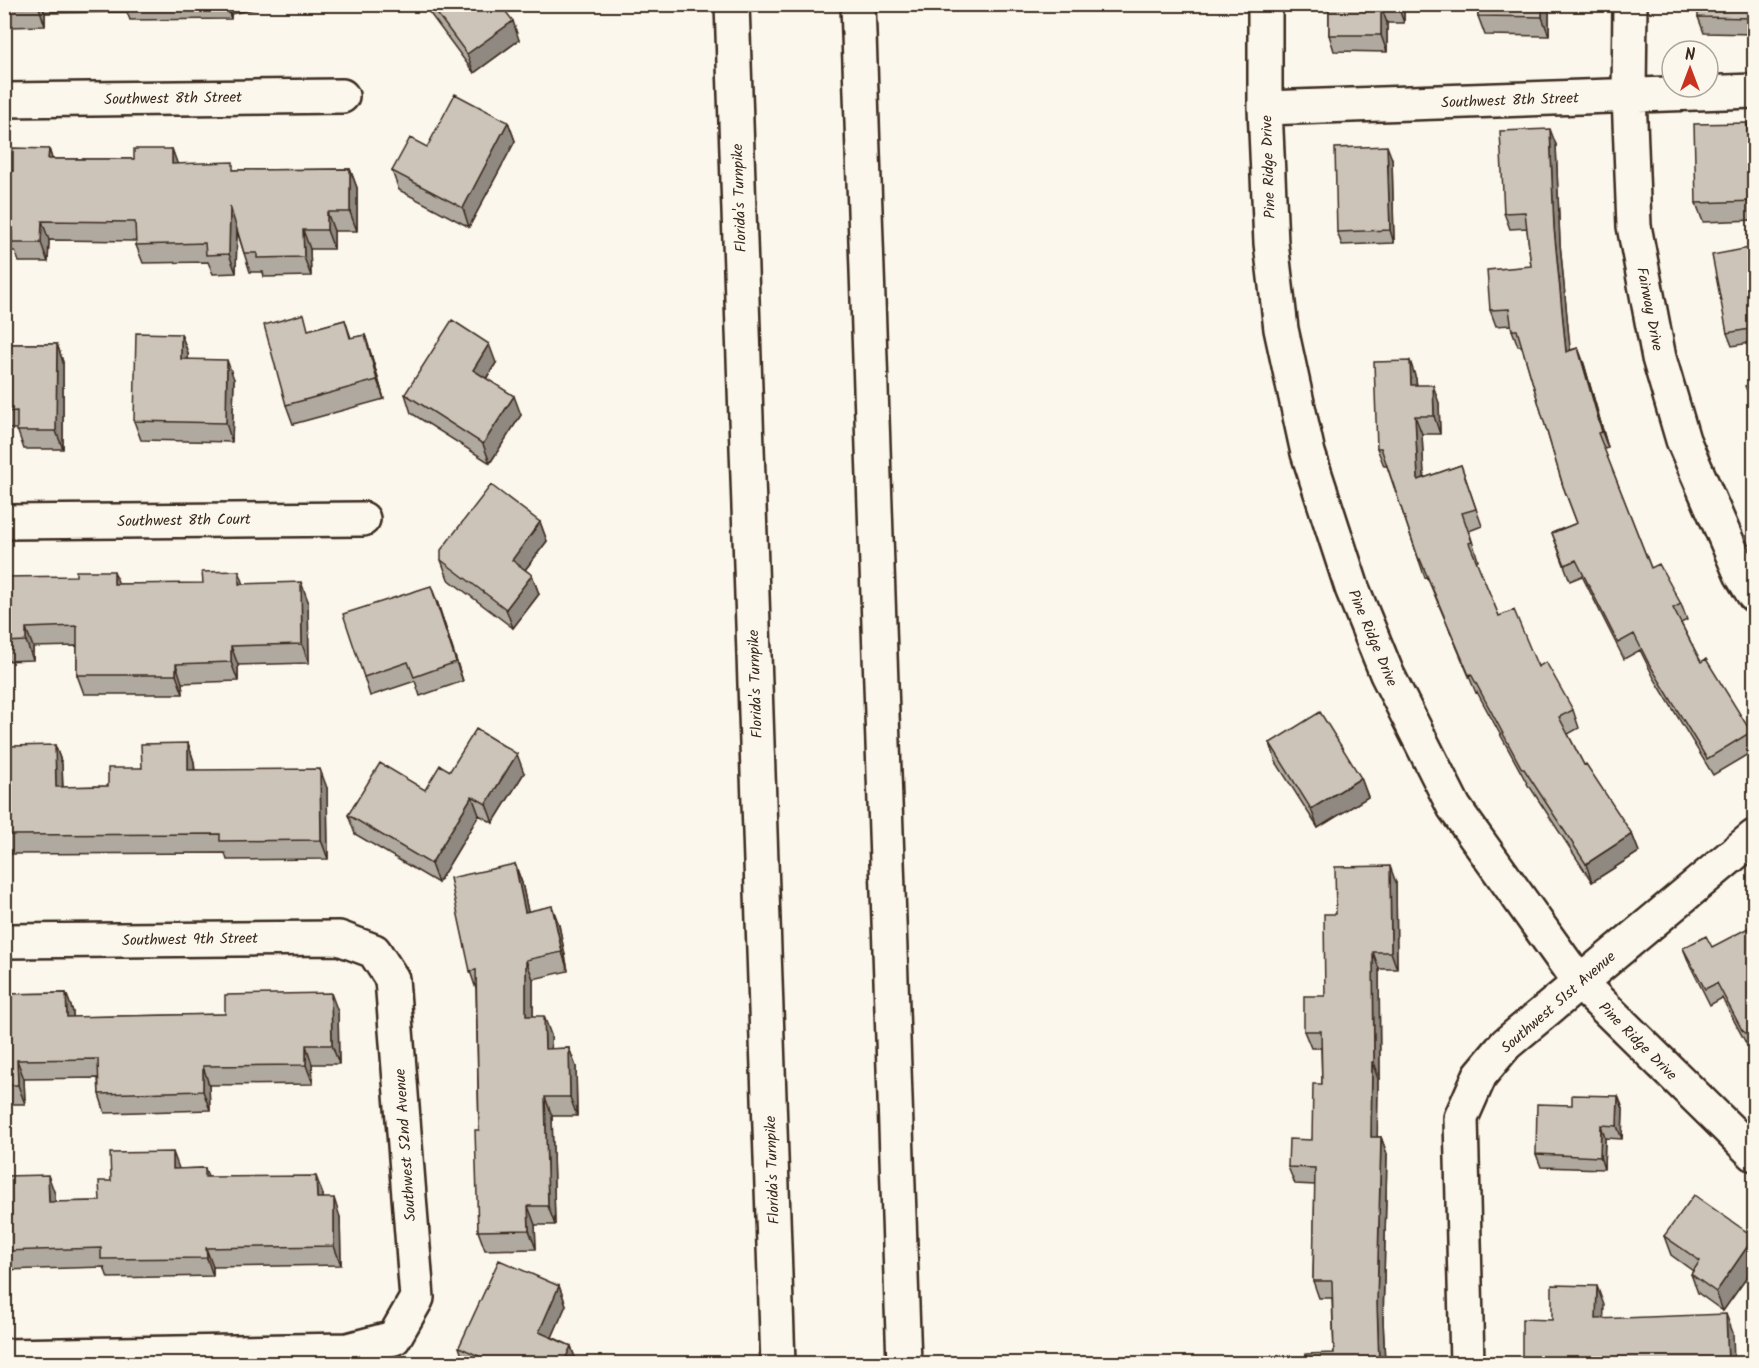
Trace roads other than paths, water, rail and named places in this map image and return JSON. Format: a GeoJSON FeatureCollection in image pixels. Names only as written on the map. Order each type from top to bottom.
{"type":"FeatureCollection","features":[{"type":"Feature","properties":{"kind":"main road","name":"Florida's Turnpike"},"geometry":{"type":"LineString","coordinates":[[732,4],[778,1364]]}},
{"type":"Feature","properties":{"kind":"main road"},"geometry":{"type":"LineString","coordinates":[[858,4],[904,1364]]}},
{"type":"Feature","properties":{"kind":"main road","name":"Pine Ridge Drive"},"geometry":{"type":"LineString","coordinates":[[1265,4],[1265,108],[1271,243],[1281,329],[1308,453],[1352,588],[1387,674],[1454,807],[1579,982],[1755,1154]]}},
{"type":"Feature","properties":{"kind":"main road","name":"Fairway Drive"},"geometry":{"type":"LineString","coordinates":[[1630,4],[1629,95],[1634,226],[1659,358],[1683,440],[1741,574],[1755,595]]}},
{"type":"Feature","properties":{"kind":"main road","name":"Southwest 8th Street"},"geometry":{"type":"LineString","coordinates":[[1265,108],[1755,91]]}},
{"type":"Feature","properties":{"kind":"main road","name":"Southwest 8th Street"},"geometry":{"type":"LineString","coordinates":[[4,100],[342,96]]}},
{"type":"Feature","properties":{"kind":"main road","name":"Southwest 8th Court"},"geometry":{"type":"LineString","coordinates":[[4,522],[363,519]]}},
{"type":"Feature","properties":{"kind":"main road","name":"Southwest 51st Avenue"},"geometry":{"type":"LineString","coordinates":[[1467,1364],[1461,1118],[1480,1075],[1506,1044],[1755,837]]}},
{"type":"Feature","properties":{"kind":"main road","name":"Southwest 9th Street"},"geometry":{"type":"LineString","coordinates":[[4,941],[339,938],[374,951]]}},
{"type":"Feature","properties":{"kind":"main road","name":"Southwest 52nd Avenue"},"geometry":{"type":"LineString","coordinates":[[4,1356],[348,1350],[394,1338],[417,1298],[392,979],[374,951]]}}]}
